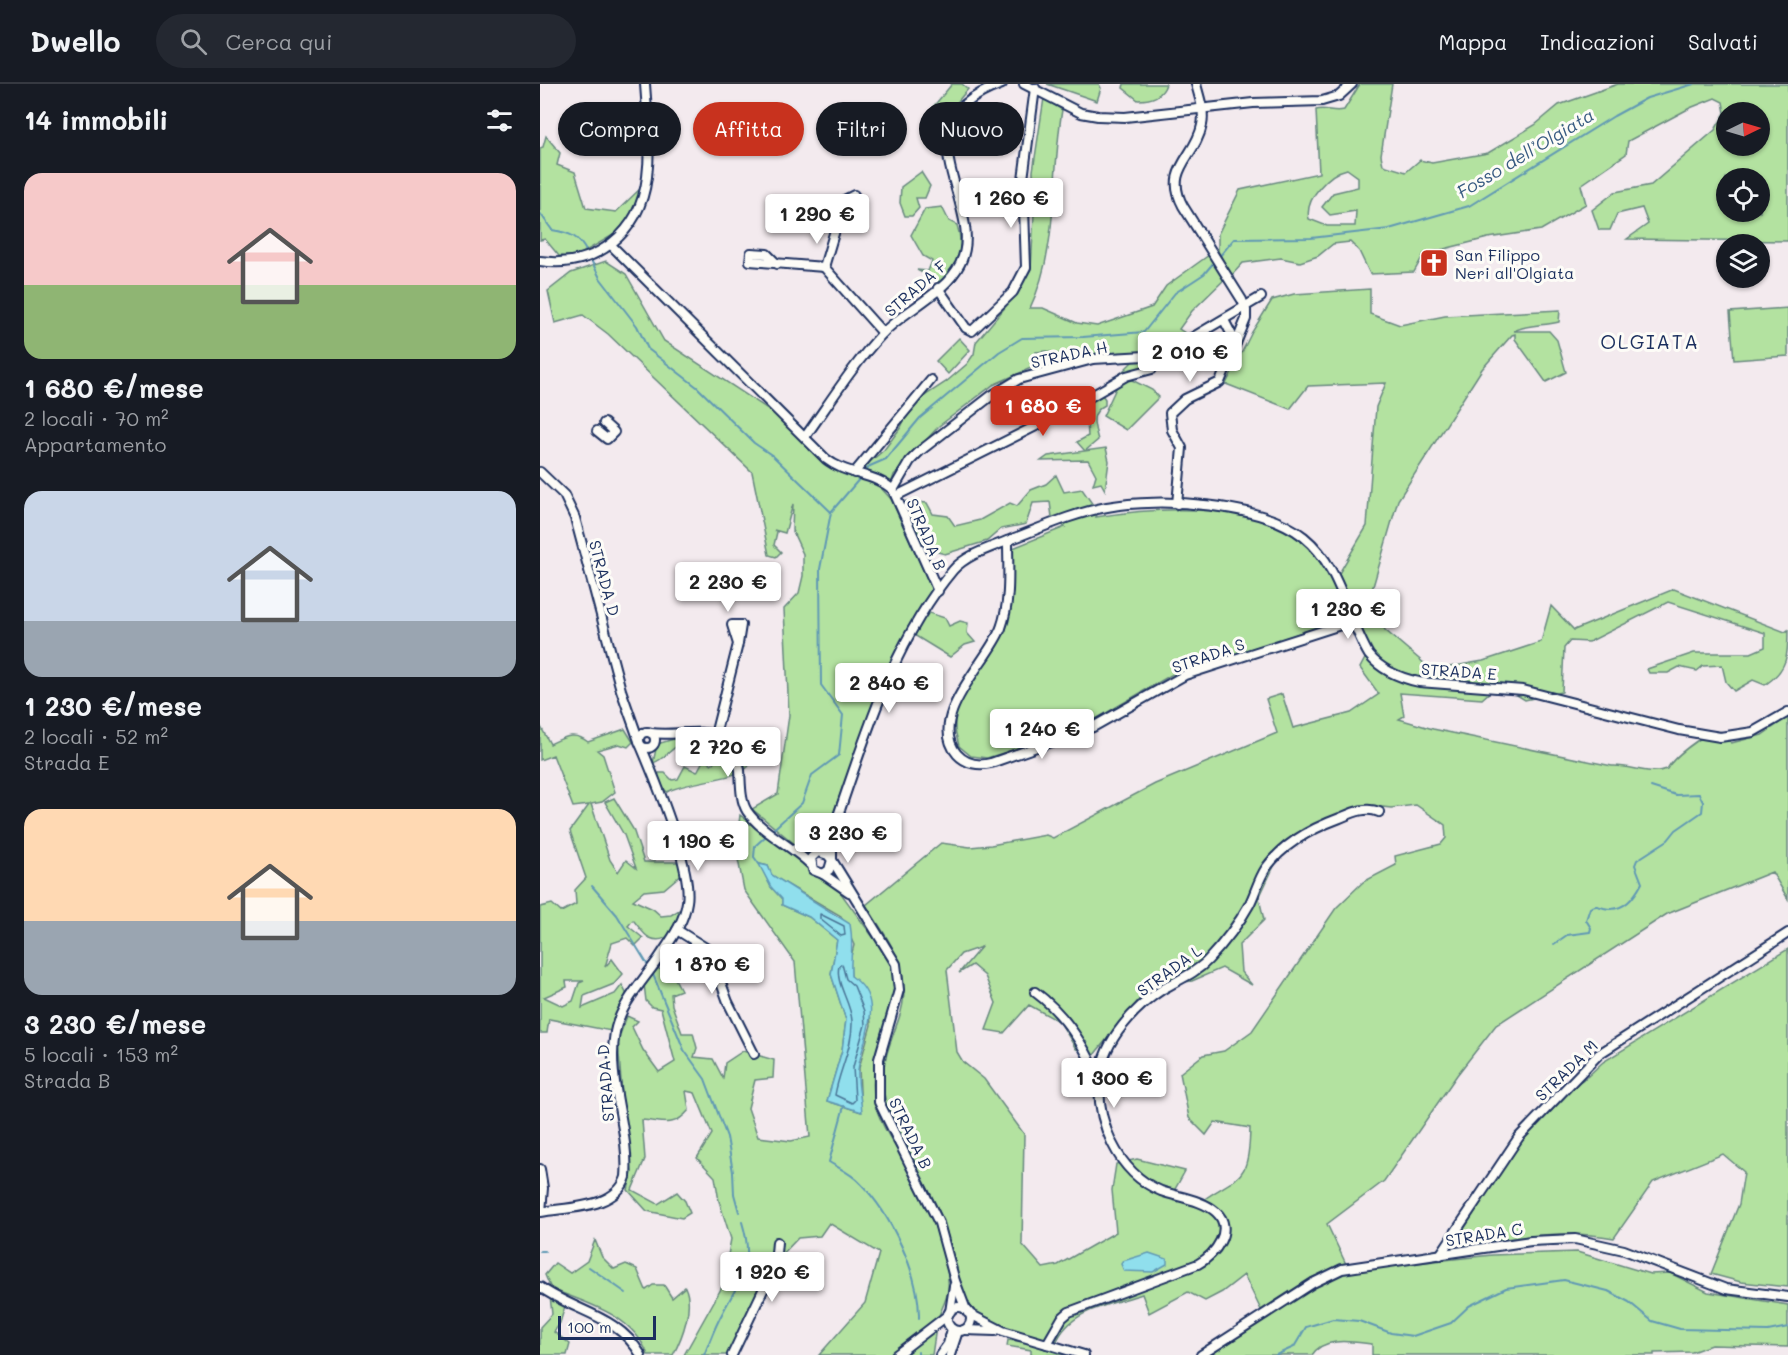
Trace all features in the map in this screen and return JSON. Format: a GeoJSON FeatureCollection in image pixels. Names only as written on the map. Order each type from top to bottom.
{"type":"FeatureCollection","features":[{"type":"Feature","properties":{"kind":"street"},"geometry":{"type":"LineString","coordinates":[[540,261],[566,262],[589,256],[611,245],[634,216],[645,189],[648,156],[645,84]]}},
{"type":"Feature","properties":{"kind":"street","name":"STRADA F"},"geometry":{"type":"LineString","coordinates":[[805,436],[883,333],[938,288],[958,267],[965,245],[964,228],[947,152],[951,127],[958,113],[970,100],[999,84]]}},
{"type":"Feature","properties":{"kind":"street"},"geometry":{"type":"LineString","coordinates":[[1024,84],[1074,110],[1098,116],[1125,117],[1271,102],[1322,101],[1339,96],[1352,84]]}},
{"type":"Feature","properties":{"kind":"street"},"geometry":{"type":"LineString","coordinates":[[1177,504],[1182,448],[1171,427],[1171,412],[1185,399],[1220,382],[1246,319],[1245,306],[1183,206],[1176,188],[1179,169],[1201,131],[1202,109],[1196,84]]}},
{"type":"Feature","properties":{"kind":"street"},"geometry":{"type":"LineString","coordinates":[[938,288],[970,331],[1013,292],[1021,280],[1027,255],[1024,235],[1023,173],[1035,88]]}},
{"type":"Feature","properties":{"kind":"street"},"geometry":{"type":"LineString","coordinates":[[824,267],[844,200],[854,195]]}},
{"type":"Feature","properties":{"kind":"street","name":"STRADA B"},"geometry":{"type":"LineString","coordinates":[[611,245],[833,465],[885,484],[895,493],[938,591],[896,658],[832,833],[817,853]]}},
{"type":"Feature","properties":{"kind":"street"},"geometry":{"type":"LineString","coordinates":[[777,264],[824,267],[883,333]]}},
{"type":"Feature","properties":{"kind":"street","name":"STRADA H"},"geometry":{"type":"LineString","coordinates":[[895,493],[917,453],[1010,384],[1030,375],[1093,359],[1156,357],[1170,352],[1261,297]]}},
{"type":"Feature","properties":{"kind":"street"},"geometry":{"type":"LineString","coordinates":[[1224,320],[1236,344]]}},
{"type":"Feature","properties":{"kind":"street"},"geometry":{"type":"LineString","coordinates":[[895,493],[1064,412],[1126,376],[1152,369],[1156,357]]}},
{"type":"Feature","properties":{"kind":"street"},"geometry":{"type":"LineString","coordinates":[[859,475],[931,380]]}},
{"type":"Feature","properties":{"kind":"street"},"geometry":{"type":"LineString","coordinates":[[597,430],[607,439],[614,432],[604,423]]}},
{"type":"Feature","properties":{"kind":"street","name":"STRADA D"},"geometry":{"type":"LineString","coordinates":[[540,472],[564,495],[575,518],[625,702],[651,770],[687,883],[686,907],[677,930],[623,1011],[614,1039],[616,1083],[626,1164],[624,1184],[616,1195],[604,1200],[540,1214],[543,1188],[540,1168]]}},
{"type":"Feature","properties":{"kind":"street","name":"STRADA E"},"geometry":{"type":"LineString","coordinates":[[938,591],[960,563],[1008,541],[1096,509],[1139,503],[1177,504],[1257,513],[1288,525],[1306,538],[1323,557],[1374,661],[1392,673],[1419,682],[1523,690],[1679,730],[1720,737],[1753,732],[1788,712]]}},
{"type":"Feature","properties":{"kind":"street","name":"STRADA S"},"geometry":{"type":"LineString","coordinates":[[1008,541],[1007,597],[1002,626],[955,705],[948,728],[955,750],[964,760],[974,764],[991,763],[1094,727],[1185,675],[1353,621]]}},
{"type":"Feature","properties":{"kind":"street"},"geometry":{"type":"LineString","coordinates":[[715,735],[738,644]]}},
{"type":"Feature","properties":{"kind":"street","name":"STRADA D"},"geometry":{"type":"LineString","coordinates":[[625,702],[635,721],[655,740],[652,746],[651,770]]}},
{"type":"Feature","properties":{"kind":"street"},"geometry":{"type":"LineString","coordinates":[[671,734],[652,746],[640,743],[641,734],[649,732],[671,734],[687,731],[715,735],[729,744],[736,754],[743,802],[747,812],[798,853],[813,870],[823,874],[829,870],[832,860],[825,853],[798,853]]}},
{"type":"Feature","properties":{"kind":"street","name":"STRADA L"},"geometry":{"type":"LineString","coordinates":[[1047,1344],[1062,1318],[1069,1312],[1198,1264],[1212,1255],[1222,1236],[1221,1220],[1214,1210],[1154,1188],[1130,1169],[1106,1127],[1100,1103],[1099,1082],[1104,1057],[1126,1022],[1151,997],[1207,962],[1233,930],[1248,907],[1265,871],[1276,857],[1296,840],[1325,824],[1364,810],[1379,812]]}},
{"type":"Feature","properties":{"kind":"street","name":"STRADA B"},"geometry":{"type":"LineString","coordinates":[[832,833],[832,860],[888,948],[898,972],[896,1008],[879,1059],[879,1102],[939,1223],[955,1281],[967,1311]]}},
{"type":"Feature","properties":{"kind":"street"},"geometry":{"type":"LineString","coordinates":[[810,864],[817,853]]}},
{"type":"Feature","properties":{"kind":"street","name":"STRADA B"},"geometry":{"type":"LineString","coordinates":[[823,874],[855,897]]}},
{"type":"Feature","properties":{"kind":"street"},"geometry":{"type":"LineString","coordinates":[[677,930],[709,950],[728,1002],[754,1054]]}},
{"type":"Feature","properties":{"kind":"street","name":"STRADA M"},"geometry":{"type":"LineString","coordinates":[[1440,1255],[1519,1137],[1599,1054],[1744,964],[1788,933]]}},
{"type":"Feature","properties":{"kind":"street"},"geometry":{"type":"LineString","coordinates":[[1035,992],[1061,1015],[1078,1038],[1099,1082]]}},
{"type":"Feature","properties":{"kind":"street","name":"STRADA C"},"geometry":{"type":"LineString","coordinates":[[1201,1355],[1307,1287],[1338,1271],[1531,1240],[1575,1239],[1624,1250],[1726,1289],[1788,1298]]}},
{"type":"Feature","properties":{"kind":"street"},"geometry":{"type":"LineString","coordinates":[[732,1355],[774,1269],[777,1242]]}},
{"type":"Feature","properties":{"kind":"street","name":"STRADA B"},"geometry":{"type":"LineString","coordinates":[[955,1281],[949,1313],[956,1329]]}},
{"type":"Feature","properties":{"kind":"street"},"geometry":{"type":"LineString","coordinates":[[540,1287],[609,1321],[628,1336],[641,1355]]}},
{"type":"Feature","properties":{"kind":"street"},"geometry":{"type":"LineString","coordinates":[[896,1355],[949,1313],[959,1308],[1003,1331],[1084,1355]]}},
{"type":"Feature","properties":{"kind":"street"},"geometry":{"type":"LineString","coordinates":[[946,1354],[956,1329],[971,1320],[967,1311]]}},
{"type":"Feature","properties":{"kind":"street"},"geometry":{"type":"LineString","coordinates":[[935,1326],[1003,1331]]}},
{"type":"Feature","properties":{"kind":"green space"},"geometry":{"type":"Polygon","coordinates":[[[952,84],[962,84],[968,89],[957,102],[937,102],[952,84]]]}},
{"type":"Feature","properties":{"kind":"green space"},"geometry":{"type":"Polygon","coordinates":[[[1047,84],[1099,84],[1101,88],[1097,101],[1047,84]]]}},
{"type":"Feature","properties":{"kind":"green space"},"geometry":{"type":"Polygon","coordinates":[[[1124,84],[1166,84],[1162,92],[1155,97],[1138,100],[1123,88],[1124,84]]]}},
{"type":"Feature","properties":{"kind":"green space"},"geometry":{"type":"Polygon","coordinates":[[[1360,84],[1392,84],[1381,155],[1383,165],[1406,172],[1420,160],[1432,163],[1488,153],[1535,125],[1559,105],[1618,84],[1788,84],[1788,241],[1770,241],[1770,234],[1716,234],[1716,240],[1627,239],[1648,224],[1642,208],[1617,214],[1610,230],[1599,230],[1592,210],[1615,192],[1651,185],[1716,128],[1716,156],[1770,156],[1770,102],[1723,102],[1715,98],[1690,108],[1628,141],[1626,154],[1581,185],[1586,204],[1541,230],[1488,238],[1424,254],[1414,272],[1370,274],[1359,251],[1350,242],[1333,244],[1318,256],[1300,262],[1281,258],[1243,263],[1231,276],[1218,251],[1218,234],[1240,190],[1319,173],[1316,110],[1344,110],[1360,84]],[[1347,169],[1340,171],[1319,188],[1310,203],[1309,219],[1327,226],[1355,226],[1356,211],[1330,215],[1322,207],[1333,193],[1358,187],[1358,177],[1347,169]]]}},
{"type":"Feature","properties":{"kind":"green space"},"geometry":{"type":"Polygon","coordinates":[[[1044,98],[1062,110],[1046,261],[1030,308],[1043,308],[1077,323],[1097,326],[1152,307],[1166,286],[1209,255],[1225,279],[1192,311],[1179,329],[1191,337],[1159,354],[1158,367],[1149,373],[1136,369],[1124,378],[1121,373],[1140,354],[1099,353],[1070,357],[1046,351],[1036,352],[1033,367],[993,385],[939,426],[894,475],[892,481],[882,489],[891,499],[933,592],[914,620],[883,683],[821,847],[807,854],[752,809],[778,794],[789,715],[784,609],[799,593],[803,576],[803,554],[792,530],[793,504],[785,533],[774,530],[777,532],[774,545],[781,552],[776,557],[769,555],[752,472],[608,334],[583,315],[555,323],[548,291],[571,273],[606,261],[626,274],[664,341],[774,413],[834,468],[853,476],[884,450],[901,427],[912,404],[946,382],[967,364],[974,354],[976,342],[1012,299],[1031,269],[1034,214],[1033,171],[1044,98]]]}},
{"type":"Feature","properties":{"kind":"green space"},"geometry":{"type":"Polygon","coordinates":[[[546,136],[558,151],[557,165],[575,172],[586,208],[616,212],[642,187],[633,213],[615,234],[577,256],[559,256],[545,239],[540,240],[540,148],[543,147],[546,136]]]}},
{"type":"Feature","properties":{"kind":"green space"},"geometry":{"type":"Polygon","coordinates":[[[921,172],[930,186],[925,198],[916,198],[919,208],[912,216],[905,216],[900,203],[901,187],[921,172]]]}},
{"type":"Feature","properties":{"kind":"green space"},"geometry":{"type":"Polygon","coordinates":[[[942,207],[949,221],[957,225],[960,249],[955,264],[940,282],[917,270],[928,271],[932,261],[923,256],[911,235],[925,209],[942,207]]]}},
{"type":"Feature","properties":{"kind":"green space"},"geometry":{"type":"Polygon","coordinates":[[[1370,289],[1370,314],[1400,325],[1445,316],[1560,310],[1559,322],[1514,331],[1549,331],[1557,340],[1566,372],[1546,382],[1515,339],[1515,334],[1512,335],[1482,369],[1398,500],[1370,597],[1385,630],[1432,670],[1483,661],[1541,642],[1551,606],[1574,630],[1674,589],[1785,632],[1788,630],[1785,661],[1773,679],[1765,685],[1753,680],[1734,691],[1726,682],[1722,665],[1703,666],[1697,671],[1679,667],[1668,673],[1649,673],[1647,669],[1694,653],[1751,653],[1765,647],[1765,633],[1668,602],[1589,642],[1570,641],[1564,648],[1562,692],[1525,700],[1499,684],[1482,699],[1400,693],[1404,716],[1399,719],[1433,729],[1612,766],[1660,771],[1667,769],[1681,753],[1712,731],[1726,732],[1731,743],[1762,735],[1788,717],[1788,899],[1772,872],[1667,914],[1496,1025],[1457,1075],[1384,1181],[1327,1224],[1346,1264],[1311,1278],[1261,1310],[1244,1275],[1222,1292],[1205,1301],[1188,1292],[1149,1313],[1142,1294],[1104,1305],[1081,1315],[1062,1332],[1056,1343],[994,1324],[976,1312],[965,1297],[942,1217],[901,1141],[886,1103],[883,1083],[884,1067],[903,1004],[904,988],[898,960],[866,905],[941,843],[970,847],[1046,835],[1053,838],[1155,784],[1277,733],[1266,699],[1282,694],[1293,728],[1351,713],[1379,694],[1360,668],[1370,649],[1338,575],[1367,526],[1376,407],[1386,383],[1308,386],[1290,409],[1226,384],[1252,332],[1272,300],[1294,294],[1370,289]],[[1365,805],[1335,817],[1284,845],[1259,898],[1264,920],[1239,945],[1241,972],[1252,985],[1222,968],[1192,981],[1150,986],[1093,1056],[1076,1049],[1060,1022],[1029,1005],[1004,1033],[986,1030],[996,1003],[985,976],[972,965],[959,973],[981,947],[961,954],[947,970],[957,1052],[963,1062],[984,1079],[1024,1134],[1022,1244],[1043,1268],[1058,1265],[1116,1232],[1112,1190],[1116,1164],[1137,1159],[1185,1171],[1174,1191],[1195,1206],[1238,1177],[1247,1161],[1250,1128],[1215,1122],[1206,1135],[1189,1118],[1180,1073],[1203,1055],[1224,1051],[1252,1031],[1336,908],[1363,882],[1396,865],[1395,856],[1441,844],[1446,838],[1445,825],[1416,805],[1391,808],[1365,805]]]}},
{"type":"Feature","properties":{"kind":"green space"},"geometry":{"type":"Polygon","coordinates":[[[1788,308],[1788,356],[1734,360],[1730,312],[1788,308]]]}},
{"type":"Feature","properties":{"kind":"green space"},"geometry":{"type":"Polygon","coordinates":[[[959,338],[970,350],[948,374],[936,361],[959,338]]]}},
{"type":"Feature","properties":{"kind":"green space"},"geometry":{"type":"Polygon","coordinates":[[[1130,379],[1152,390],[1159,397],[1126,430],[1103,416],[1117,386],[1130,379]]]}},
{"type":"Feature","properties":{"kind":"green space"},"geometry":{"type":"Polygon","coordinates":[[[1097,388],[1105,399],[1105,405],[1097,412],[1094,420],[1098,440],[1085,451],[1077,442],[1088,436],[1086,410],[1091,403],[1090,391],[1097,388]]]}},
{"type":"Feature","properties":{"kind":"green space"},"geometry":{"type":"Polygon","coordinates":[[[1106,448],[1109,461],[1105,490],[1101,483],[1093,485],[1096,475],[1088,460],[1041,461],[1048,456],[1106,448]]]}},
{"type":"Feature","properties":{"kind":"green space"},"geometry":{"type":"Polygon","coordinates":[[[1056,475],[1064,492],[1082,489],[1098,512],[1096,517],[1149,511],[1209,511],[1266,522],[1291,533],[1311,549],[1323,564],[1346,618],[1171,675],[1096,719],[1038,742],[987,758],[971,756],[959,746],[955,730],[955,715],[963,696],[1002,636],[1010,614],[1013,548],[1065,527],[1052,517],[1050,502],[1033,503],[1026,524],[1001,529],[987,541],[945,554],[934,551],[927,557],[906,524],[904,509],[906,501],[927,503],[933,514],[948,516],[955,526],[980,520],[1010,503],[1017,506],[1031,490],[1046,484],[1056,475]]]}},
{"type":"Feature","properties":{"kind":"green space"},"geometry":{"type":"Polygon","coordinates":[[[926,612],[945,618],[949,626],[960,621],[968,623],[967,633],[975,642],[965,645],[950,657],[914,635],[926,612]]]}},
{"type":"Feature","properties":{"kind":"green space"},"geometry":{"type":"Polygon","coordinates":[[[540,725],[550,744],[565,737],[574,736],[588,742],[625,729],[633,742],[628,747],[619,744],[597,750],[603,755],[615,792],[602,802],[591,804],[610,860],[618,872],[626,860],[636,868],[624,835],[605,802],[614,798],[633,829],[644,862],[682,862],[684,872],[664,889],[644,891],[633,900],[653,909],[661,916],[671,915],[681,909],[672,932],[656,940],[647,937],[633,920],[628,926],[643,938],[635,946],[627,938],[612,943],[605,967],[612,959],[623,974],[614,984],[584,996],[582,1008],[615,994],[622,985],[628,997],[620,1006],[611,1031],[549,1019],[547,1033],[540,1033],[540,907],[552,904],[561,912],[576,904],[575,890],[586,878],[570,831],[589,805],[573,807],[553,755],[540,760],[540,725]],[[566,981],[567,987],[544,997],[563,1006],[573,1001],[579,983],[584,981],[566,981]]]}},
{"type":"Feature","properties":{"kind":"green space"},"geometry":{"type":"Polygon","coordinates":[[[684,736],[712,736],[736,750],[744,745],[750,749],[749,765],[733,775],[686,785],[667,792],[657,781],[659,773],[665,773],[672,780],[678,779],[685,766],[697,772],[704,759],[712,764],[717,758],[714,746],[708,747],[702,754],[682,743],[653,763],[657,744],[684,736]]]}},
{"type":"Feature","properties":{"kind":"green space"},"geometry":{"type":"Polygon","coordinates":[[[740,815],[805,864],[813,874],[832,881],[892,963],[893,998],[875,1066],[873,1084],[877,1110],[921,1195],[945,1260],[948,1289],[938,1319],[932,1355],[819,1355],[865,1303],[879,1253],[829,1223],[820,1236],[798,1238],[777,1260],[731,1355],[684,1355],[722,1287],[731,1239],[719,1201],[715,1177],[697,1158],[712,1134],[695,1093],[686,1091],[689,1110],[678,1120],[667,1122],[642,1120],[645,1159],[632,1190],[658,1204],[677,1192],[685,1201],[690,1213],[682,1218],[647,1211],[628,1190],[632,1172],[624,1122],[618,1040],[627,1016],[638,1021],[632,1027],[643,1050],[659,1072],[675,1062],[661,1009],[652,1007],[646,1001],[644,984],[656,968],[672,973],[681,990],[671,994],[672,1005],[682,1033],[693,1033],[697,1048],[694,1057],[713,1059],[723,1078],[725,1063],[743,1051],[774,1060],[773,1078],[755,1080],[748,1108],[758,1137],[791,1141],[810,1137],[795,962],[744,890],[736,849],[740,815]],[[760,864],[771,887],[782,899],[782,905],[809,917],[837,940],[831,974],[846,1020],[842,1050],[827,1101],[861,1112],[859,1068],[871,1025],[868,1001],[851,976],[850,960],[854,945],[841,916],[771,875],[768,866],[760,864]]]}},
{"type":"Feature","properties":{"kind":"green space"},"geometry":{"type":"Polygon","coordinates":[[[1788,949],[1788,1287],[1741,1282],[1711,1274],[1739,1204],[1744,1172],[1723,1154],[1653,1182],[1614,1238],[1558,1234],[1466,1245],[1459,1237],[1542,1106],[1587,1077],[1603,1062],[1788,949]]]}},
{"type":"Feature","properties":{"kind":"green space"},"geometry":{"type":"Polygon","coordinates":[[[595,1240],[602,1257],[614,1269],[626,1264],[637,1269],[646,1290],[653,1285],[664,1285],[672,1298],[685,1287],[688,1312],[684,1330],[673,1355],[648,1355],[641,1341],[620,1320],[594,1305],[551,1289],[545,1275],[555,1263],[570,1273],[587,1261],[595,1240]]]}},
{"type":"Feature","properties":{"kind":"green space"},"geometry":{"type":"Polygon","coordinates":[[[1577,1252],[1650,1274],[1670,1273],[1708,1292],[1788,1305],[1788,1347],[1711,1345],[1692,1352],[1654,1353],[1654,1355],[1372,1355],[1372,1344],[1339,1342],[1324,1345],[1312,1355],[1208,1355],[1313,1288],[1350,1270],[1492,1255],[1577,1252]]]}},
{"type":"Feature","properties":{"kind":"green space"},"geometry":{"type":"Polygon","coordinates":[[[550,1296],[566,1303],[560,1323],[554,1332],[570,1344],[567,1355],[540,1355],[540,1327],[552,1314],[550,1296]]]}},
{"type":"Feature","properties":{"kind":"green space"},"geometry":{"type":"Polygon","coordinates":[[[1008,1340],[1041,1344],[1070,1355],[1031,1355],[1031,1350],[1007,1346],[1008,1340]]]}},
{"type":"Feature","properties":{"kind":"water"},"geometry":{"type":"Polygon","coordinates":[[[759,864],[768,866],[772,875],[850,924],[851,976],[862,986],[871,1008],[858,1070],[862,1112],[827,1101],[842,1050],[846,1020],[831,974],[837,940],[809,917],[782,905],[782,899],[771,887],[759,864]]]}},
{"type":"Feature","properties":{"kind":"water"},"geometry":{"type":"Polygon","coordinates":[[[1149,1253],[1167,1259],[1167,1264],[1153,1272],[1124,1271],[1121,1264],[1123,1261],[1149,1253]]]}},
{"type":"Feature","properties":{"kind":"waterway","name":"Fosso dell’Olgiata"},"geometry":{"type":"LineString","coordinates":[[1219,257],[1234,239],[1311,238],[1389,229],[1469,206],[1647,98],[1694,84]]}},
{"type":"Feature","properties":{"kind":"waterway"},"geometry":{"type":"LineString","coordinates":[[540,213],[552,230],[573,236],[587,253]]}},
{"type":"Feature","properties":{"kind":"waterway"},"geometry":{"type":"LineString","coordinates":[[590,258],[600,278],[637,326],[648,349],[697,387],[754,443],[773,456],[831,512]]}},
{"type":"Feature","properties":{"kind":"waterway","name":"Fosso dell’Olgiata"},"geometry":{"type":"LineString","coordinates":[[865,472],[870,466],[886,459],[920,418],[999,352],[1022,338],[1083,337],[1144,332],[1175,293],[1204,274],[1215,261]]}},
{"type":"Feature","properties":{"kind":"waterway","name":"Fosso dell’Olgiata"},"geometry":{"type":"LineString","coordinates":[[759,864],[754,857],[755,846],[802,803],[812,775],[839,755],[843,715],[821,685],[820,569],[831,512],[861,477]]}},
{"type":"Feature","properties":{"kind":"waterway"},"geometry":{"type":"LineString","coordinates":[[1554,944],[1567,935],[1590,932],[1591,928],[1586,920],[1590,908],[1597,906],[1611,909],[1628,902],[1642,883],[1635,865],[1637,860],[1668,840],[1676,830],[1702,812],[1703,802],[1699,794],[1676,795],[1651,787]]}},
{"type":"Feature","properties":{"kind":"waterway"},"geometry":{"type":"LineString","coordinates":[[592,886],[617,915],[649,967]]}},
{"type":"Feature","properties":{"kind":"waterway"},"geometry":{"type":"LineString","coordinates":[[652,972],[684,1050],[705,1079],[727,1137],[734,1194],[739,1212]]}},
{"type":"Feature","properties":{"kind":"waterway","name":"Fosso dell’Olgiata"},"geometry":{"type":"LineString","coordinates":[[844,1106],[829,1162],[860,1183],[893,1228],[915,1283],[919,1318]]}},
{"type":"Feature","properties":{"kind":"waterway"},"geometry":{"type":"LineString","coordinates":[[704,1355],[741,1279],[747,1260],[746,1237],[742,1222]]}},
{"type":"Feature","properties":{"kind":"waterway"},"geometry":{"type":"LineString","coordinates":[[540,1251],[545,1251]]}},
{"type":"Feature","properties":{"kind":"waterway"},"geometry":{"type":"LineString","coordinates":[[589,1267],[626,1293]]}},
{"type":"Feature","properties":{"kind":"waterway"},"geometry":{"type":"LineString","coordinates":[[1276,1355],[1294,1347],[1306,1327],[1333,1319],[1359,1321],[1391,1333],[1413,1336],[1451,1323],[1469,1306],[1506,1288],[1564,1280],[1608,1291],[1629,1302],[1652,1321],[1680,1329],[1768,1331],[1788,1327]]}},
{"type":"Feature","properties":{"kind":"place","name":"San Filippo Neri all'Olgiata"},"geometry":{"type":"Point","coordinates":[1434,263]}},
{"type":"Feature","properties":{"kind":"district","name":"OLGIATA"},"geometry":{"type":"Point","coordinates":[1650,341]}}]}
